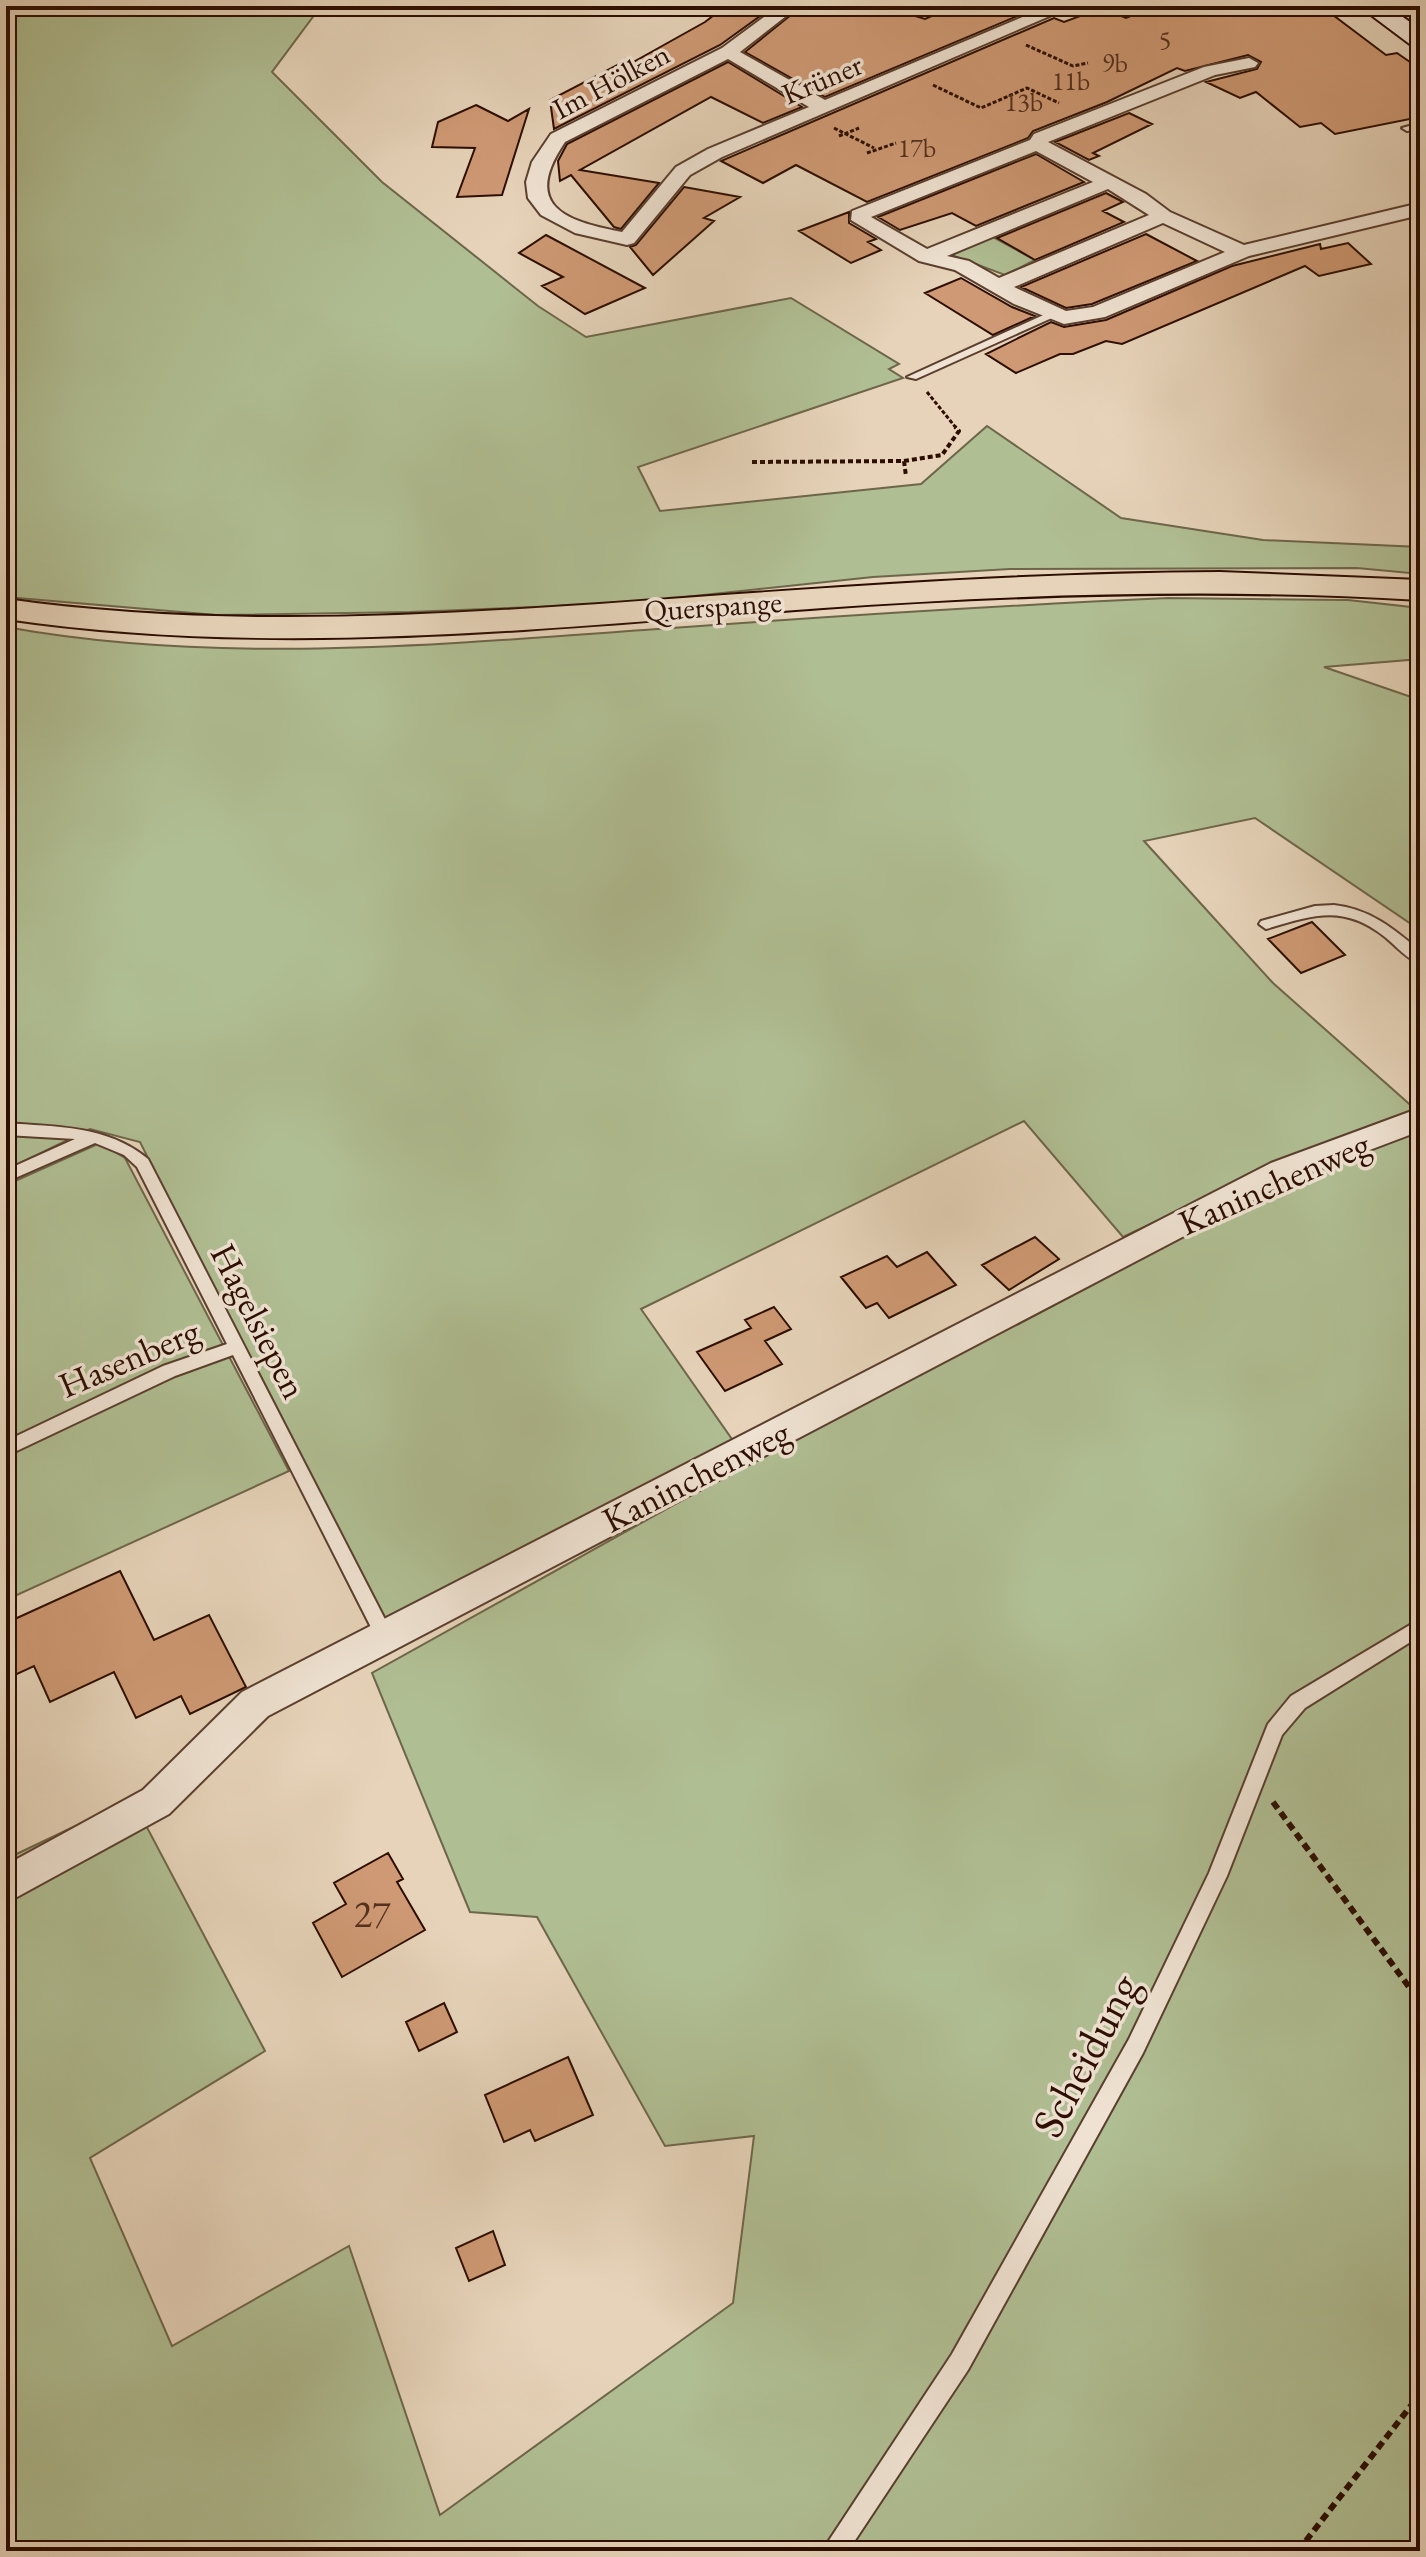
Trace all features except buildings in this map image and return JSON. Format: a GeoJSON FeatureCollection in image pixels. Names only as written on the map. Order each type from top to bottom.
{"type":"FeatureCollection","features":[{"type":"Feature","properties":{"kind":"main road"},"geometry":{"type":"LineString","coordinates":[[1371,6],[1420,40]]}},
{"type":"Feature","properties":{"kind":"main road","name":"Querspange"},"geometry":{"type":"LineString","coordinates":[[6,609],[209,629],[387,628],[958,588],[1125,580],[1273,581],[1420,590]]}},
{"type":"Feature","properties":{"kind":"street","name":"Im Hölken"},"geometry":{"type":"LineString","coordinates":[[627,239],[588,234],[558,218],[540,202],[534,186],[540,160],[558,138],[728,52],[790,6]]}},
{"type":"Feature","properties":{"kind":"street","name":"Krüner"},"geometry":{"type":"LineString","coordinates":[[627,239],[683,171],[715,153],[1064,6]]}},
{"type":"Feature","properties":{"kind":"street"},"geometry":{"type":"LineString","coordinates":[[728,52],[816,112]]}},
{"type":"Feature","properties":{"kind":"street"},"geometry":{"type":"LineString","coordinates":[[1249,63],[1210,71],[859,215],[861,220],[926,257],[962,265],[1050,315],[1072,318],[1098,313],[1242,252],[1420,209]]}},
{"type":"Feature","properties":{"kind":"street"},"geometry":{"type":"LineString","coordinates":[[1037,144],[1109,182],[1163,216],[1242,252]]}},
{"type":"Feature","properties":{"kind":"street"},"geometry":{"type":"LineString","coordinates":[[926,257],[1109,182]]}},
{"type":"Feature","properties":{"kind":"street"},"geometry":{"type":"LineString","coordinates":[[998,286],[1163,216]]}},
{"type":"Feature","properties":{"kind":"street","name":"Kaninchenweg"},"geometry":{"type":"LineString","coordinates":[[6,1885],[156,1802],[255,1704],[1282,1171],[1420,1119]]}},
{"type":"Feature","properties":{"kind":"lane"},"geometry":{"type":"LineString","coordinates":[[1407,128],[1420,126]]}},
{"type":"Feature","properties":{"kind":"lane"},"geometry":{"type":"LineString","coordinates":[[912,377],[1050,315]]}},
{"type":"Feature","properties":{"kind":"lane"},"geometry":{"type":"LineString","coordinates":[[1266,924],[1301,913],[1345,908],[1361,913],[1383,927],[1420,959]]}},
{"type":"Feature","properties":{"kind":"lane","name":"Hagelsiepen"},"geometry":{"type":"LineString","coordinates":[[6,1129],[95,1136],[131,1151],[143,1163],[385,1637]]}},
{"type":"Feature","properties":{"kind":"lane"},"geometry":{"type":"LineString","coordinates":[[6,1176],[95,1136]]}},
{"type":"Feature","properties":{"kind":"lane","name":"Hasenberg"},"geometry":{"type":"LineString","coordinates":[[6,1449],[169,1371],[235,1348]]}},
{"type":"Feature","properties":{"kind":"lane","name":"Scheidung"},"geometry":{"type":"LineString","coordinates":[[834,2551],[960,2362],[1136,2046],[1217,1876],[1275,1730],[1298,1702],[1379,1656],[1420,1627]]}},
{"type":"Feature","properties":{"kind":"path"},"geometry":{"type":"LineString","coordinates":[[999,33],[1073,66]]}},
{"type":"Feature","properties":{"kind":"path"},"geometry":{"type":"LineString","coordinates":[[1069,70],[1088,63]]}},
{"type":"Feature","properties":{"kind":"path"},"geometry":{"type":"LineString","coordinates":[[906,73],[981,108]]}},
{"type":"Feature","properties":{"kind":"path"},"geometry":{"type":"LineString","coordinates":[[976,112],[1027,88],[1059,103]]}},
{"type":"Feature","properties":{"kind":"path"},"geometry":{"type":"LineString","coordinates":[[816,112],[846,134],[874,148]]}},
{"type":"Feature","properties":{"kind":"path"},"geometry":{"type":"LineString","coordinates":[[839,136],[859,128]]}},
{"type":"Feature","properties":{"kind":"path"},"geometry":{"type":"LineString","coordinates":[[867,153],[874,148],[896,143]]}},
{"type":"Feature","properties":{"kind":"path"},"geometry":{"type":"LineString","coordinates":[[752,462],[904,461],[942,455],[959,431],[912,377]]}},
{"type":"Feature","properties":{"kind":"path"},"geometry":{"type":"LineString","coordinates":[[904,461],[906,476]]}},
{"type":"Feature","properties":{"kind":"path"},"geometry":{"type":"LineString","coordinates":[[1256,1778],[1420,2002]]}},
{"type":"Feature","properties":{"kind":"path"},"geometry":{"type":"LineString","coordinates":[[1298,2551],[1420,2394]]}},
{"type":"Feature","properties":{"kind":"green space"},"geometry":{"type":"Polygon","coordinates":[[[6,6],[321,6],[272,72],[382,182],[538,306],[586,337],[791,298],[899,364],[889,369],[903,378],[638,467],[660,511],[921,484],[987,426],[1121,518],[1263,540],[1420,547],[1420,574],[1357,568],[1010,569],[873,577],[629,603],[410,612],[216,615],[6,597],[6,6]]]}},
{"type":"Feature","properties":{"kind":"green space"},"geometry":{"type":"Polygon","coordinates":[[[991,236],[1035,260],[1005,275],[954,256],[951,250],[991,236]]]}},
{"type":"Feature","properties":{"kind":"green space"},"geometry":{"type":"Polygon","coordinates":[[[1168,598],[1348,600],[1420,608],[1420,659],[1324,667],[1420,700],[1420,756],[1415,765],[1420,771],[1420,930],[1255,818],[1144,841],[1273,983],[1416,1110],[1274,1166],[1123,1237],[1024,1121],[641,1309],[736,1445],[384,1627],[140,1142],[90,1129],[6,1170],[6,627],[85,639],[164,646],[325,648],[405,646],[906,612],[1168,598]]]}},
{"type":"Feature","properties":{"kind":"green space"},"geometry":{"type":"Polygon","coordinates":[[[1420,1130],[1420,2551],[6,2551],[6,1859],[132,1799],[265,2051],[90,2158],[172,2346],[349,2246],[440,2515],[733,2303],[754,2136],[665,2146],[537,1917],[470,1912],[372,1673],[880,1390],[1294,1177],[1420,1130]]]}},
{"type":"Feature","properties":{"kind":"green space"},"geometry":{"type":"Polygon","coordinates":[[[100,1143],[125,1158],[289,1471],[6,1600],[6,1185],[100,1143]]]}}]}
